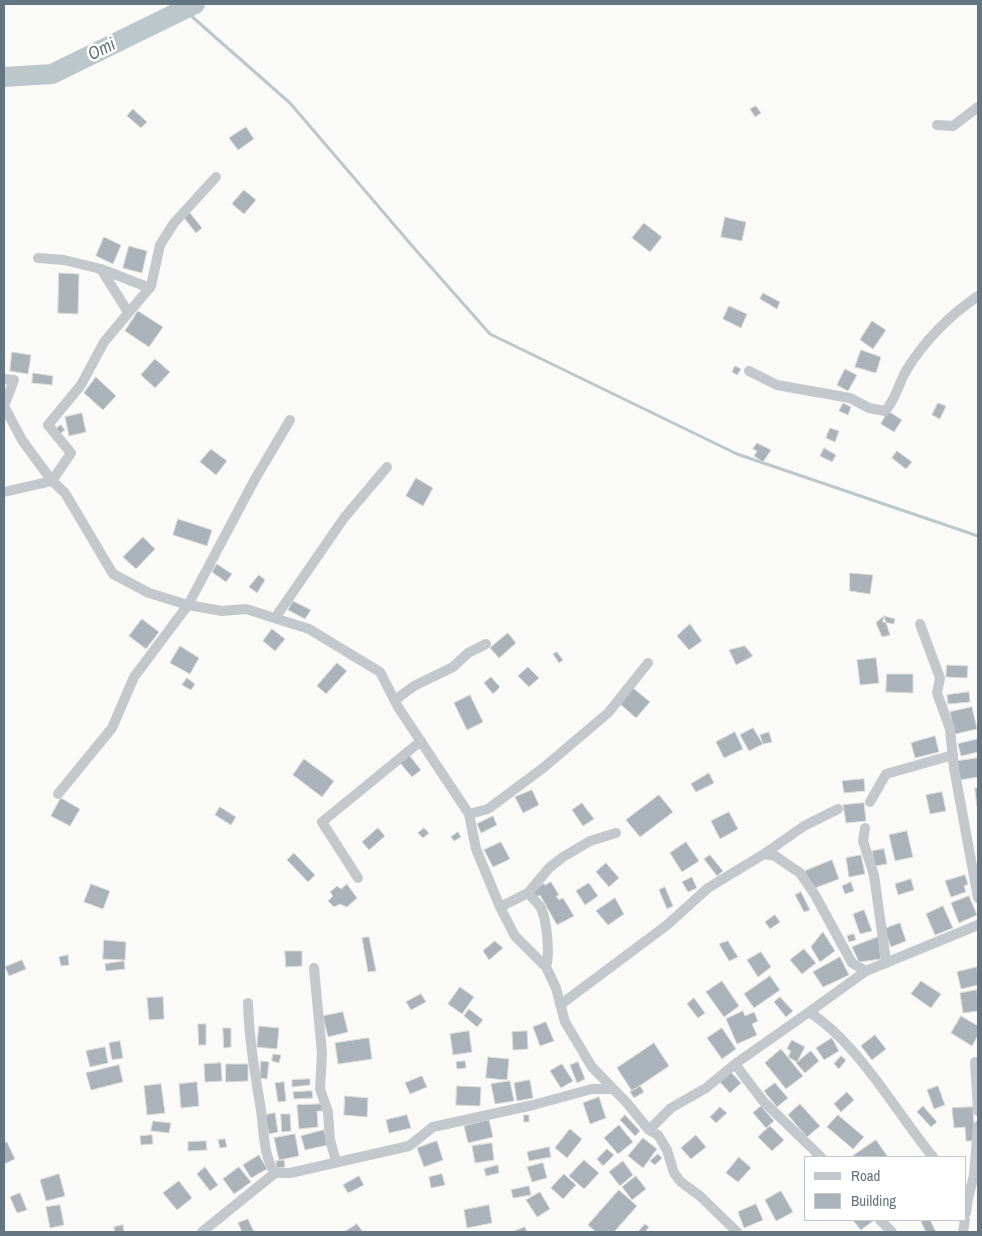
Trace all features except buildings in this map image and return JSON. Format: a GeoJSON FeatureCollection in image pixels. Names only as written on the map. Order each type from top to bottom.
{"type":"FeatureCollection","features":[{"type":"Feature","properties":{"kind":"street"},"geometry":{"type":"LineString","coordinates":[[938,125],[953,126],[978,107]]}},
{"type":"Feature","properties":{"kind":"street"},"geometry":{"type":"LineString","coordinates":[[4,492],[52,481],[71,453],[48,425],[81,385],[104,342],[150,288],[160,245],[174,223],[216,177]]}},
{"type":"Feature","properties":{"kind":"street"},"geometry":{"type":"LineString","coordinates":[[38,258],[64,260],[101,269],[150,288]]}},
{"type":"Feature","properties":{"kind":"street"},"geometry":{"type":"LineString","coordinates":[[101,269],[128,312]]}},
{"type":"Feature","properties":{"kind":"street"},"geometry":{"type":"LineString","coordinates":[[749,371],[777,385],[850,398],[869,408],[885,411],[893,402],[905,372],[925,342],[978,296]]}},
{"type":"Feature","properties":{"kind":"street"},"geometry":{"type":"LineString","coordinates":[[4,379],[14,380],[4,406],[22,440],[52,481],[64,493],[113,574],[149,593],[188,605],[222,611],[246,609],[309,629],[380,672],[394,700],[469,814],[476,849],[500,907],[515,936],[546,967],[556,988],[564,1022],[592,1067],[649,1130],[658,1135],[667,1150],[674,1173],[681,1182],[700,1196],[737,1232]]}},
{"type":"Feature","properties":{"kind":"street"},"geometry":{"type":"LineString","coordinates":[[58,794],[112,728],[134,677],[188,605],[255,479],[290,420]]}},
{"type":"Feature","properties":{"kind":"street"},"geometry":{"type":"LineString","coordinates":[[275,618],[344,518],[387,468]]}},
{"type":"Feature","properties":{"kind":"street"},"geometry":{"type":"LineString","coordinates":[[920,624],[940,678],[937,693],[950,729],[978,898]]}},
{"type":"Feature","properties":{"kind":"street"},"geometry":{"type":"LineString","coordinates":[[394,700],[414,686],[453,667],[468,653],[486,644]]}},
{"type":"Feature","properties":{"kind":"street"},"geometry":{"type":"LineString","coordinates":[[469,814],[488,809],[543,768],[608,712],[648,663]]}},
{"type":"Feature","properties":{"kind":"street"},"geometry":{"type":"LineString","coordinates":[[358,878],[322,822],[421,741]]}},
{"type":"Feature","properties":{"kind":"street"},"geometry":{"type":"LineString","coordinates":[[870,802],[886,774],[953,755]]}},
{"type":"Feature","properties":{"kind":"street"},"geometry":{"type":"LineString","coordinates":[[560,1005],[667,925],[708,888],[764,854],[804,826],[838,809]]}},
{"type":"Feature","properties":{"kind":"street"},"geometry":{"type":"LineString","coordinates":[[865,828],[863,841],[874,875],[886,961]]}},
{"type":"Feature","properties":{"kind":"street"},"geometry":{"type":"LineString","coordinates":[[500,907],[528,893],[549,868],[563,857],[590,841],[616,833]]}},
{"type":"Feature","properties":{"kind":"street"},"geometry":{"type":"LineString","coordinates":[[764,854],[775,856],[800,873],[815,895],[852,963],[866,971]]}},
{"type":"Feature","properties":{"kind":"street"},"geometry":{"type":"LineString","coordinates":[[528,893],[541,909],[548,943],[546,967]]}},
{"type":"Feature","properties":{"kind":"street"},"geometry":{"type":"LineString","coordinates":[[649,1130],[671,1108],[706,1088],[736,1064],[866,971],[886,961],[978,925]]}},
{"type":"Feature","properties":{"kind":"street"},"geometry":{"type":"LineString","coordinates":[[314,968],[322,1053],[320,1089],[328,1112],[330,1140],[336,1161]]}},
{"type":"Feature","properties":{"kind":"street"},"geometry":{"type":"LineString","coordinates":[[248,1003],[249,1034],[264,1140],[270,1166],[275,1173]]}},
{"type":"Feature","properties":{"kind":"street"},"geometry":{"type":"LineString","coordinates":[[809,1012],[826,1023],[864,1065],[932,1156]]}},
{"type":"Feature","properties":{"kind":"street"},"geometry":{"type":"LineString","coordinates":[[975,1062],[978,1111]]}},
{"type":"Feature","properties":{"kind":"street"},"geometry":{"type":"LineString","coordinates":[[736,1064],[763,1101],[820,1156]]}},
{"type":"Feature","properties":{"kind":"street"},"geometry":{"type":"LineString","coordinates":[[202,1232],[275,1173],[290,1173],[336,1161],[409,1146],[433,1127],[533,1105],[592,1088],[612,1089]]}},
{"type":"Feature","properties":{"kind":"street"},"geometry":{"type":"LineString","coordinates":[[967,1196],[974,1175],[978,1126]]}},
{"type":"Feature","properties":{"kind":"street"},"geometry":{"type":"LineString","coordinates":[[881,1221],[892,1232]]}},
{"type":"Feature","properties":{"kind":"waterway","name":"Omi"},"geometry":{"type":"LineString","coordinates":[[4,77],[52,74],[195,4]]}},
{"type":"Feature","properties":{"kind":"waterway"},"geometry":{"type":"LineString","coordinates":[[52,74],[125,32],[189,14],[290,103],[490,334],[737,454],[978,536]]}}]}
